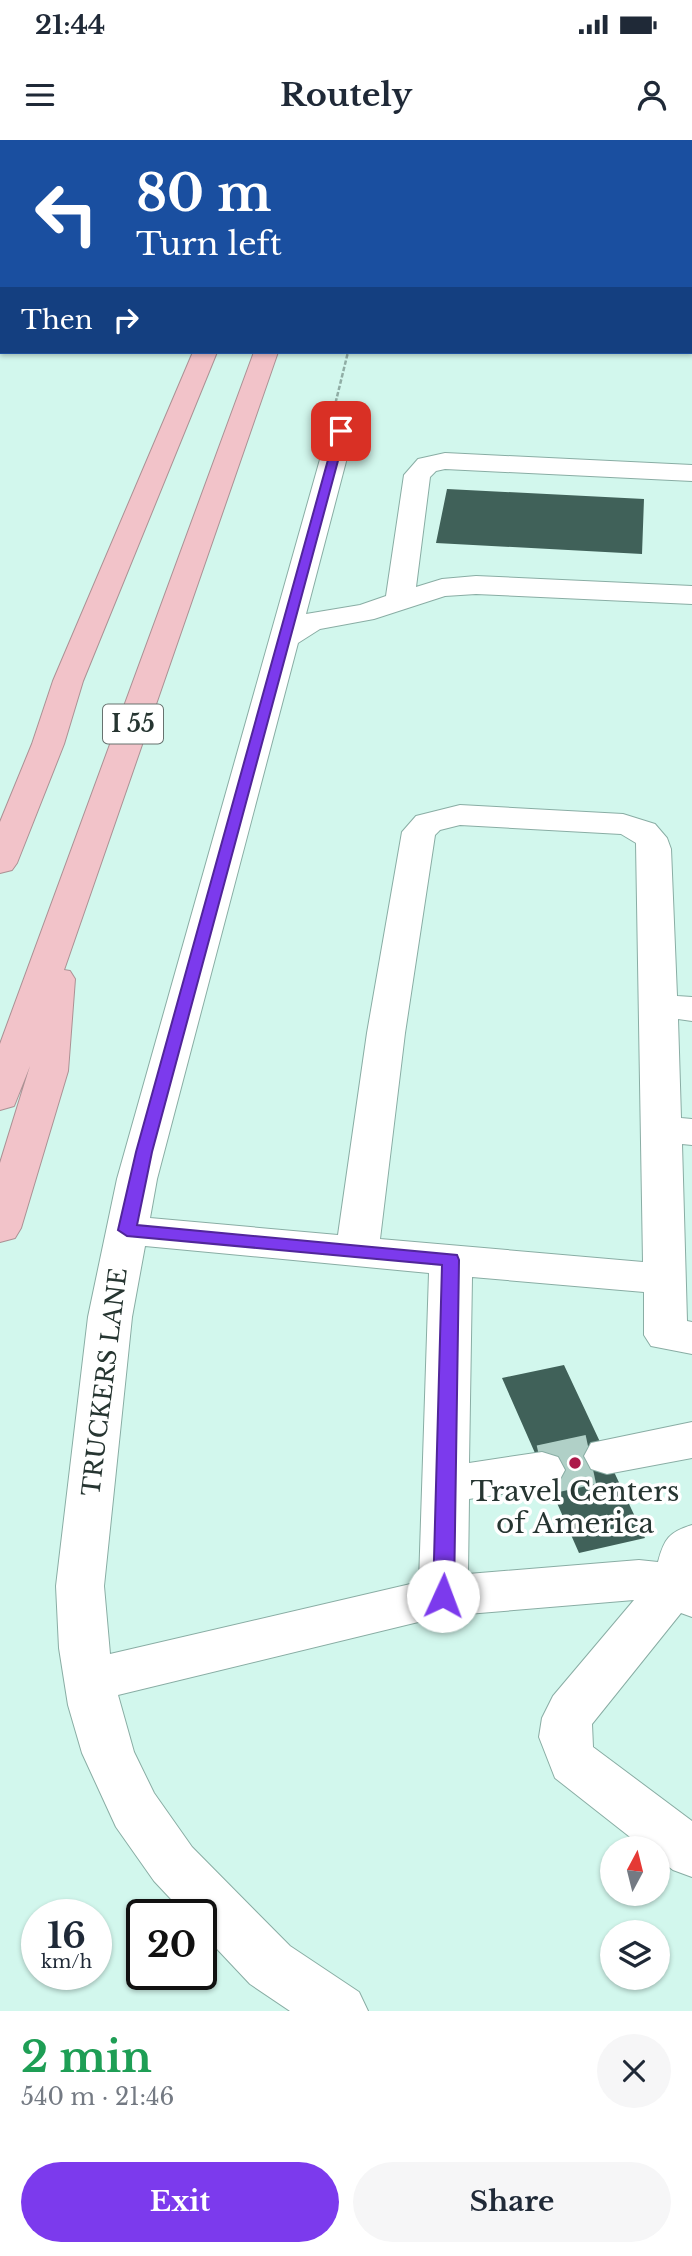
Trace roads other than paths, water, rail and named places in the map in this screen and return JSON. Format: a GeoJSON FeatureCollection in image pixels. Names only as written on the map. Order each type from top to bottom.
{"type":"FeatureCollection","features":[{"type":"Feature","properties":{"kind":"highway"},"geometry":{"type":"LineString","coordinates":[[0,863],[48,744],[68,681],[204,354]]}},
{"type":"Feature","properties":{"kind":"highway","name":"I 55"},"geometry":{"type":"LineString","coordinates":[[0,1097],[264,354]]}},
{"type":"Feature","properties":{"kind":"highway"},"geometry":{"type":"LineString","coordinates":[[0,783],[48,744]]}},
{"type":"Feature","properties":{"kind":"highway"},"geometry":{"type":"LineString","coordinates":[[0,1228],[49,1071],[61,926]]}},
{"type":"Feature","properties":{"kind":"street","name":"TRUCKERS LANE"},"geometry":{"type":"LineString","coordinates":[[339,2011],[270,1965],[173,1864],[135,1810],[108,1753],[90,1680],[83,1648],[80,1586],[110,1317],[140,1166],[341,431]]}},
{"type":"Feature","properties":{"kind":"street"},"geometry":{"type":"LineString","coordinates":[[400,603],[417,475],[427,465],[445,461],[692,472]]}},
{"type":"Feature","properties":{"kind":"street"},"geometry":{"type":"LineString","coordinates":[[285,639],[312,621],[364,613],[442,587],[475,585],[692,595]]}},
{"type":"Feature","properties":{"kind":"street"},"geometry":{"type":"LineString","coordinates":[[357,1252],[388,1019],[419,832],[428,823],[444,817],[480,815],[623,824],[645,832],[651,837],[654,849],[675,1008],[677,1131],[665,1279],[666,1335],[692,1338]]}},
{"type":"Feature","properties":{"kind":"street"},"geometry":{"type":"LineString","coordinates":[[127,1230],[665,1279]]}},
{"type":"Feature","properties":{"kind":"street"},"geometry":{"type":"LineString","coordinates":[[443,1596],[451,1260]]}},
{"type":"Feature","properties":{"kind":"street"},"geometry":{"type":"LineString","coordinates":[[607,1456],[692,1440]]}},
{"type":"Feature","properties":{"kind":"street"},"geometry":{"type":"LineString","coordinates":[[447,1484],[542,1470]]}},
{"type":"Feature","properties":{"kind":"street"},"geometry":{"type":"LineString","coordinates":[[90,1680],[443,1596],[686,1576]]}},
{"type":"Feature","properties":{"kind":"street"},"geometry":{"type":"LineString","coordinates":[[686,1576],[572,1712],[565,1723],[565,1735],[566,1750],[573,1762],[692,1853]]}},
{"type":"Feature","properties":{"kind":"tunnel"},"geometry":{"type":"LineString","coordinates":[[542,1470],[607,1456]]}},
{"type":"Feature","properties":{"kind":"place","name":"Travel Centers of America"},"geometry":{"type":"Point","coordinates":[575,1463]}}]}
